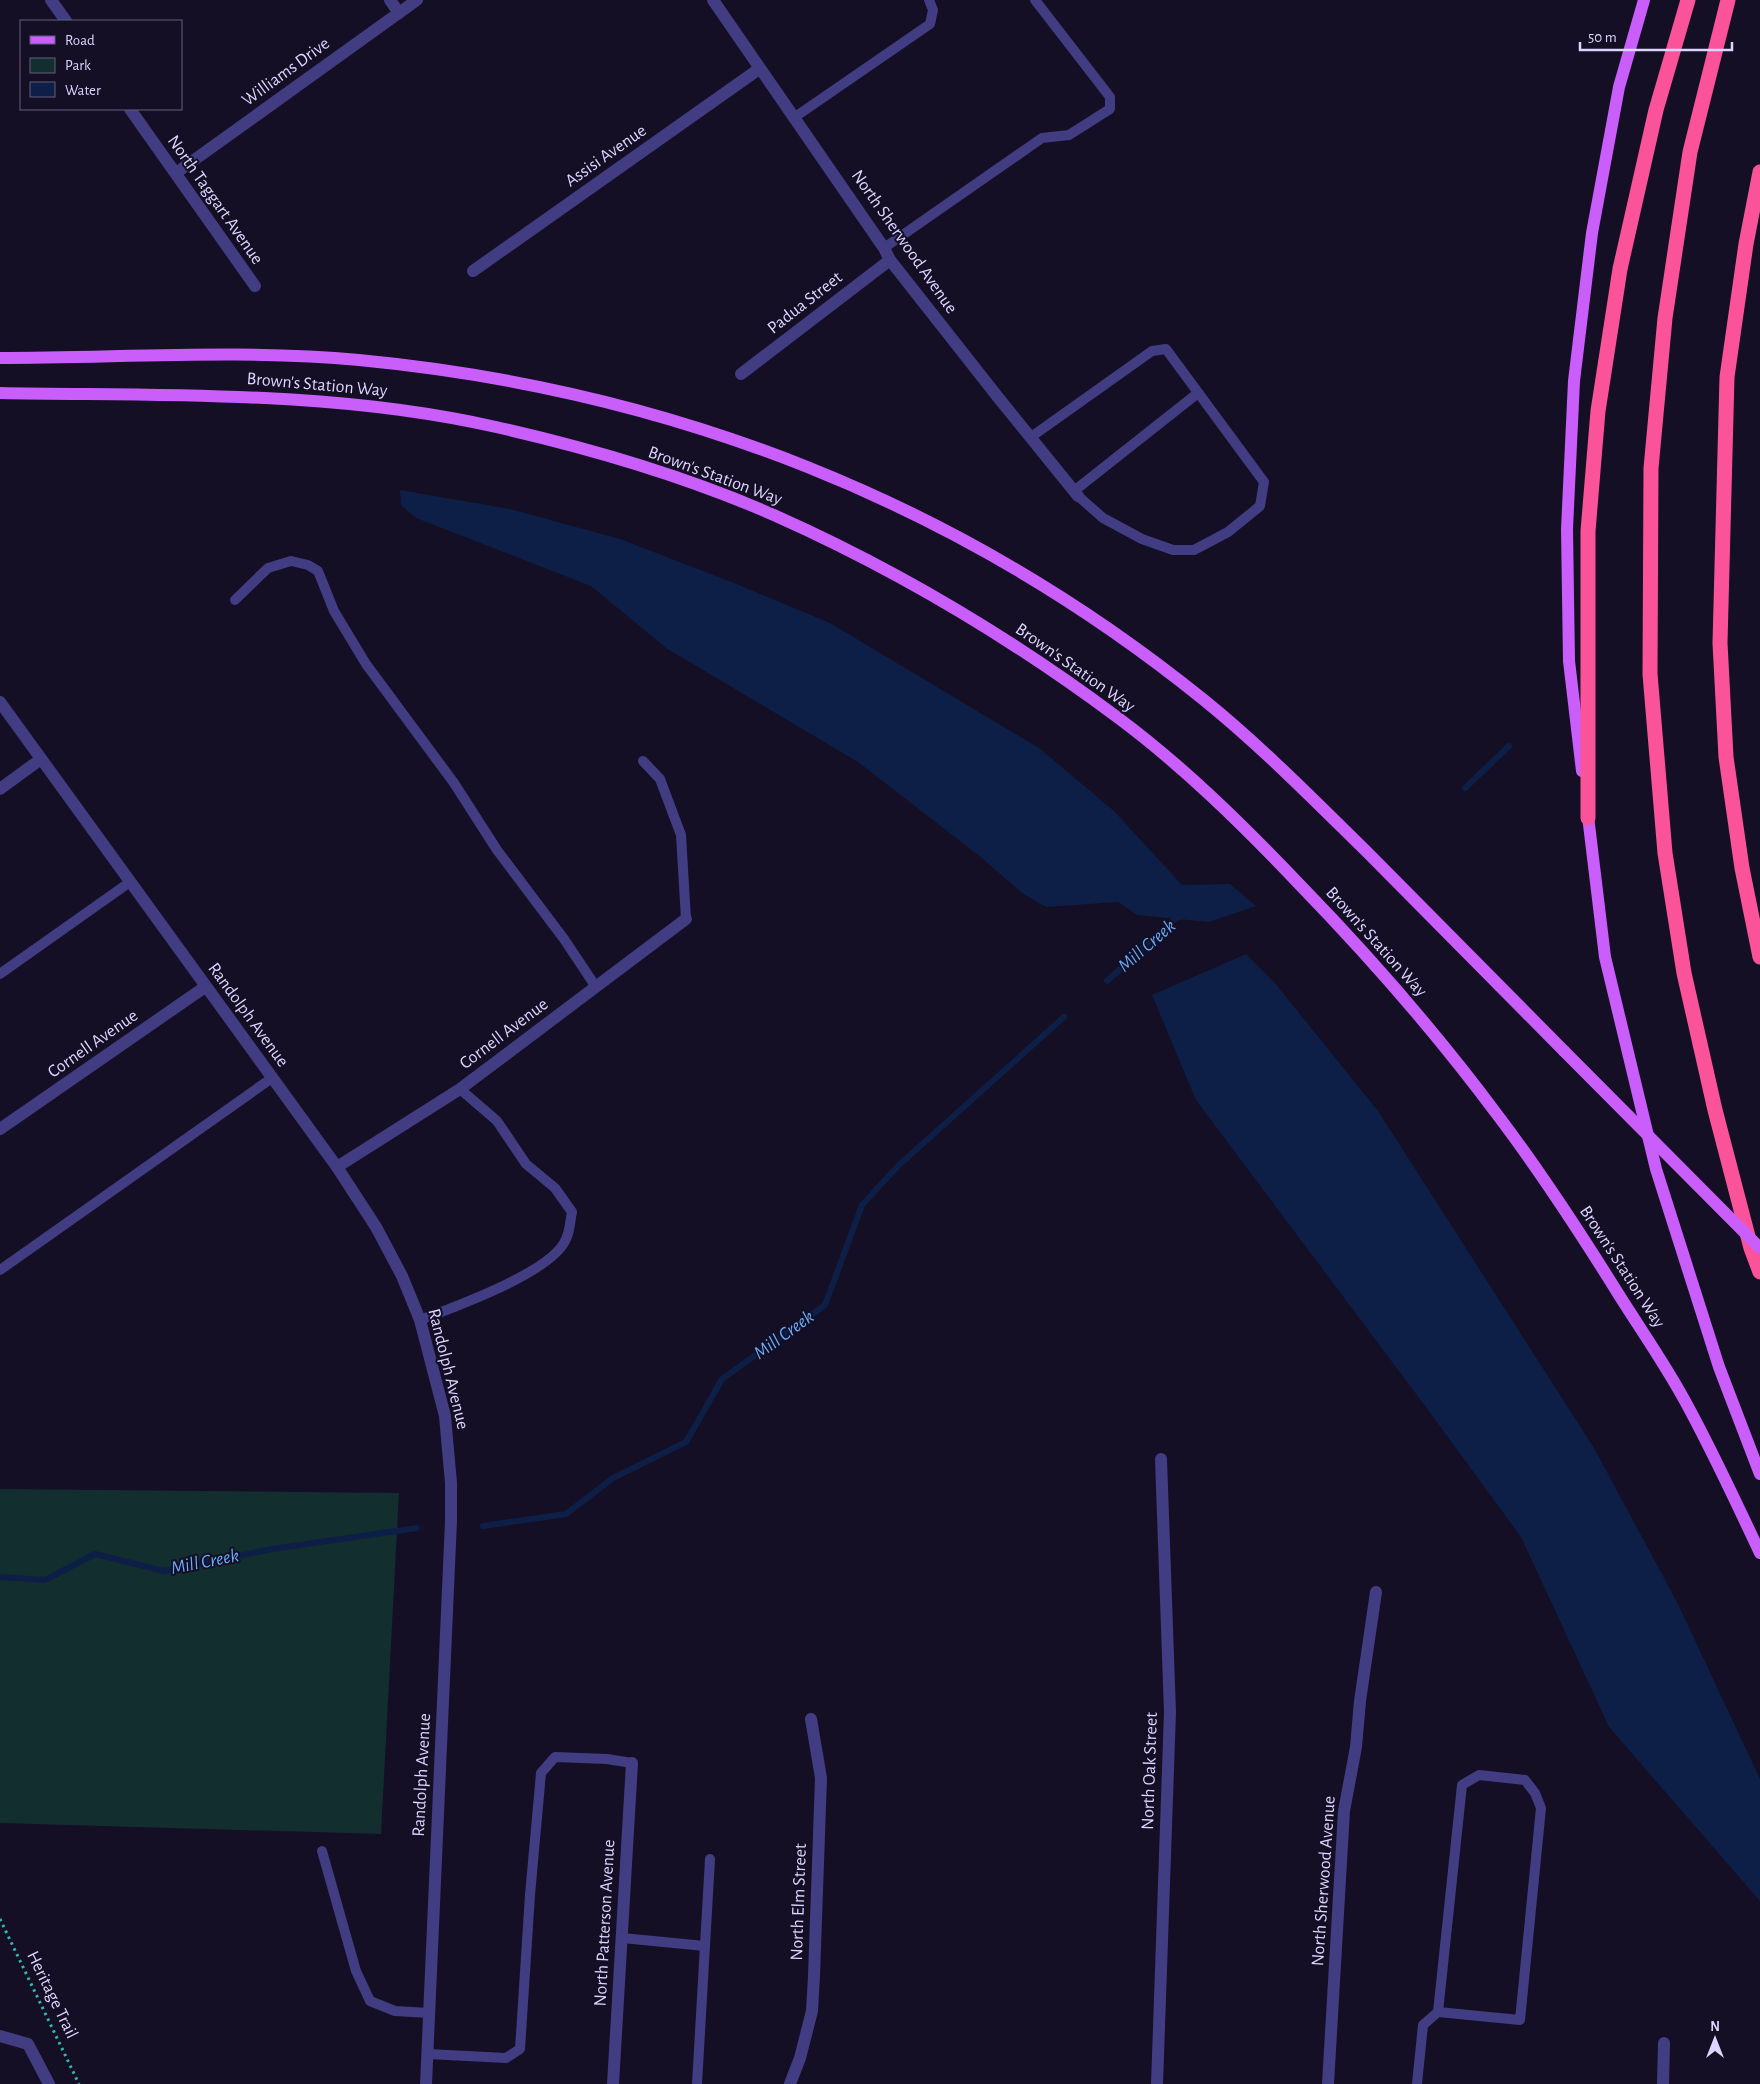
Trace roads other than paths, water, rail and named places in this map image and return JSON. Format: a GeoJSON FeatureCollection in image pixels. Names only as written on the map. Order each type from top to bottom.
{"type":"FeatureCollection","features":[{"type":"Feature","properties":{"kind":"highway"},"geometry":{"type":"LineString","coordinates":[[1588,818],[1588,531],[1598,411],[1620,269],[1656,110],[1688,0]]}},
{"type":"Feature","properties":{"kind":"highway"},"geometry":{"type":"LineString","coordinates":[[1728,0],[1690,152],[1665,318],[1651,468],[1650,674],[1665,853],[1684,973],[1715,1110],[1751,1248],[1760,1272]]}},
{"type":"Feature","properties":{"kind":"highway"},"geometry":{"type":"LineString","coordinates":[[1760,172],[1746,244],[1727,377],[1720,643],[1726,757],[1742,868],[1760,958]]}},
{"type":"Feature","properties":{"kind":"main road"},"geometry":{"type":"LineString","coordinates":[[1644,0],[1619,87],[1592,233],[1574,381],[1567,529],[1569,661],[1605,957],[1656,1169],[1720,1367],[1760,1474]]}},
{"type":"Feature","properties":{"kind":"main road","name":"Brown's Station Way"},"geometry":{"type":"LineString","coordinates":[[0,358],[253,356],[357,360],[515,381],[577,394],[651,413],[724,435],[828,474],[929,522],[1026,574],[1124,640],[1205,701],[1251,740],[1316,801],[1760,1248]]}},
{"type":"Feature","properties":{"kind":"main road","name":"Brown's Station Way"},"geometry":{"type":"LineString","coordinates":[[0,393],[254,396],[340,402],[491,426],[561,443],[645,468],[773,515],[864,558],[992,631],[1121,720],[1216,800],[1332,918],[1399,992],[1499,1116],[1585,1242],[1682,1396],[1760,1553]]}},
{"type":"Feature","properties":{"kind":"street"},"geometry":{"type":"LineString","coordinates":[[51,0],[65,20]]}},
{"type":"Feature","properties":{"kind":"street"},"geometry":{"type":"LineString","coordinates":[[390,0],[399,13]]}},
{"type":"Feature","properties":{"kind":"street","name":"Williams Drive"},"geometry":{"type":"LineString","coordinates":[[176,173],[417,0]]}},
{"type":"Feature","properties":{"kind":"street","name":"North Sherwood Avenue"},"geometry":{"type":"LineString","coordinates":[[713,0],[759,69],[795,117],[884,248],[890,260],[1076,493]]}},
{"type":"Feature","properties":{"kind":"street","name":"Assisi Avenue"},"geometry":{"type":"LineString","coordinates":[[473,271],[759,69]]}},
{"type":"Feature","properties":{"kind":"street","name":"North Taggart Avenue"},"geometry":{"type":"LineString","coordinates":[[131,110],[255,286]]}},
{"type":"Feature","properties":{"kind":"street","name":"Padua Street"},"geometry":{"type":"LineString","coordinates":[[742,374],[890,260]]}},
{"type":"Feature","properties":{"kind":"street","name":"Randolph Avenue"},"geometry":{"type":"LineString","coordinates":[[0,702],[337,1167],[376,1227],[402,1276],[420,1320],[445,1416],[451,1482],[451,1521],[426,2084]]}},
{"type":"Feature","properties":{"kind":"street"},"geometry":{"type":"LineString","coordinates":[[0,789],[41,759]]}},
{"type":"Feature","properties":{"kind":"street","name":"Cornell Avenue"},"geometry":{"type":"LineString","coordinates":[[337,1167],[460,1089],[686,920]]}},
{"type":"Feature","properties":{"kind":"street","name":"Cornell Avenue"},"geometry":{"type":"LineString","coordinates":[[0,1129],[205,987]]}},
{"type":"Feature","properties":{"kind":"street","name":"North Oak Street"},"geometry":{"type":"LineString","coordinates":[[1157,2084],[1170,1712],[1161,1460]]}},
{"type":"Feature","properties":{"kind":"street","name":"North Sherwood Avenue"},"geometry":{"type":"LineString","coordinates":[[1328,2084],[1344,1811],[1356,1747],[1360,1700],[1376,1592]]}},
{"type":"Feature","properties":{"kind":"street","name":"North Elm Street"},"geometry":{"type":"LineString","coordinates":[[790,2084],[800,2058],[812,2011],[821,1778],[811,1719]]}},
{"type":"Feature","properties":{"kind":"street","name":"North Patterson Avenue"},"geometry":{"type":"LineString","coordinates":[[613,2084],[632,1763]]}},
{"type":"Feature","properties":{"kind":"street"},"geometry":{"type":"LineString","coordinates":[[0,2036],[28,2044],[49,2084]]}},
{"type":"Feature","properties":{"kind":"street"},"geometry":{"type":"LineString","coordinates":[[1663,2084],[1664,2042]]}},
{"type":"Feature","properties":{"kind":"lane"},"geometry":{"type":"LineString","coordinates":[[795,117],[930,24],[933,10],[929,0]]}},
{"type":"Feature","properties":{"kind":"lane"},"geometry":{"type":"LineString","coordinates":[[884,248],[1042,138],[1069,135],[1110,109],[1110,97],[1035,0]]}},
{"type":"Feature","properties":{"kind":"lane"},"geometry":{"type":"LineString","coordinates":[[1030,437],[1152,351],[1166,349],[1264,482],[1260,506],[1228,532],[1194,550],[1173,550],[1142,539],[1102,518],[1076,493],[1198,393]]}},
{"type":"Feature","properties":{"kind":"lane"},"geometry":{"type":"LineString","coordinates":[[235,600],[268,568],[291,561],[308,565],[318,571],[334,612],[366,664],[454,783],[497,850],[564,939],[596,987]]}},
{"type":"Feature","properties":{"kind":"lane"},"geometry":{"type":"LineString","coordinates":[[643,761],[660,779],[681,835],[686,920]]}},
{"type":"Feature","properties":{"kind":"lane"},"geometry":{"type":"LineString","coordinates":[[0,974],[130,882]]}},
{"type":"Feature","properties":{"kind":"lane"},"geometry":{"type":"LineString","coordinates":[[0,1270],[272,1078]]}},
{"type":"Feature","properties":{"kind":"lane"},"geometry":{"type":"LineString","coordinates":[[420,1320],[488,1294],[551,1259],[566,1240],[572,1212],[555,1188],[526,1164],[497,1120],[460,1089]]}},
{"type":"Feature","properties":{"kind":"lane"},"geometry":{"type":"LineString","coordinates":[[428,2054],[506,2058],[520,2049],[530,1895],[541,1772],[556,1757],[607,1759],[632,1763]]}},
{"type":"Feature","properties":{"kind":"lane"},"geometry":{"type":"LineString","coordinates":[[1417,2084],[1424,2025],[1438,2012],[1462,1786],[1479,1775],[1525,1780],[1535,1793],[1541,1808],[1520,2020],[1438,2012]]}},
{"type":"Feature","properties":{"kind":"lane"},"geometry":{"type":"LineString","coordinates":[[322,1851],[356,1971],[370,2001],[395,2011],[429,2013]]}},
{"type":"Feature","properties":{"kind":"lane"},"geometry":{"type":"LineString","coordinates":[[697,2084],[710,1859]]}},
{"type":"Feature","properties":{"kind":"lane"},"geometry":{"type":"LineString","coordinates":[[622,1938],[705,1946]]}},
{"type":"Feature","properties":{"kind":"water"},"geometry":{"type":"Polygon","coordinates":[[[400,490],[510,509],[620,539],[830,623],[1039,748],[1114,811],[1182,885],[1230,884],[1256,906],[1209,922],[1137,915],[1118,902],[1046,907],[1022,893],[982,858],[858,762],[666,648],[591,586],[416,518],[401,505],[400,490]]]}},
{"type":"Feature","properties":{"kind":"water"},"geometry":{"type":"Polygon","coordinates":[[[1246,954],[1274,982],[1378,1111],[1594,1448],[1677,1602],[1760,1779],[1760,1901],[1609,1727],[1521,1537],[1196,1100],[1152,995],[1246,954]]]}},
{"type":"Feature","properties":{"kind":"waterway","name":"Mill Creek"},"geometry":{"type":"LineString","coordinates":[[1465,788],[1509,746]]}},
{"type":"Feature","properties":{"kind":"waterway","name":"Mill Creek"},"geometry":{"type":"LineString","coordinates":[[1107,981],[1176,918],[1183,916]]}},
{"type":"Feature","properties":{"kind":"waterway","name":"Mill Creek"},"geometry":{"type":"LineString","coordinates":[[483,1526],[566,1514],[613,1478],[686,1442],[722,1379],[825,1305],[862,1205],[899,1165],[1064,1017]]}},
{"type":"Feature","properties":{"kind":"waterway","name":"Mill Creek"},"geometry":{"type":"LineString","coordinates":[[0,1577],[45,1580],[95,1554],[164,1571],[272,1549],[417,1528]]}}]}
